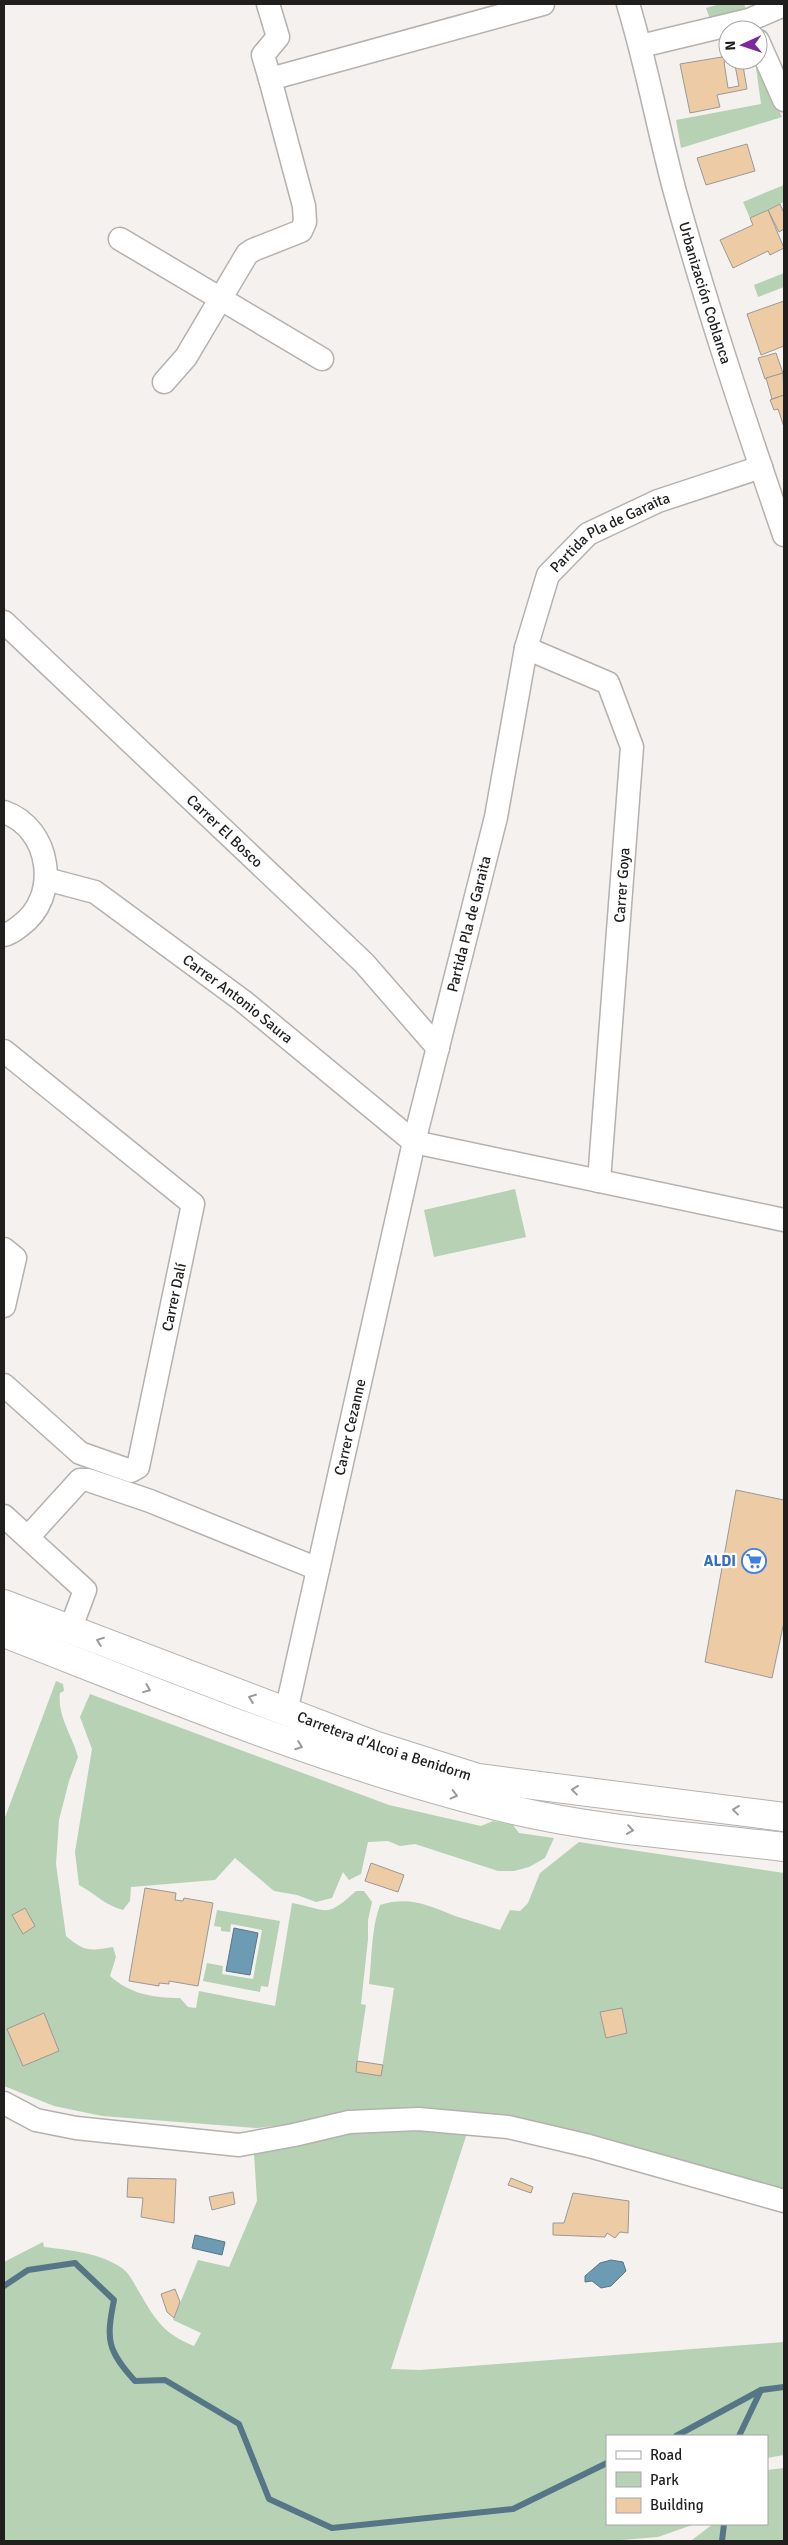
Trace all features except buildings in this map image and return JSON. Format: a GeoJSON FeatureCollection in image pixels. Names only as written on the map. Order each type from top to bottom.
{"type":"FeatureCollection","features":[{"type":"Feature","properties":{"kind":"main road","name":"Carretera d'Alcoi a Benidorm"},"geometry":{"type":"LineString","coordinates":[[4,1604],[374,1745],[478,1778],[784,1816]]}},
{"type":"Feature","properties":{"kind":"main road","name":"Carretera d'Alcoi a Benidorm"},"geometry":{"type":"LineString","coordinates":[[4,1633],[335,1759],[437,1791],[516,1811],[631,1831],[784,1847]]}},
{"type":"Feature","properties":{"kind":"street"},"geometry":{"type":"LineString","coordinates":[[164,382],[186,357],[247,254],[301,231],[305,222],[304,206],[263,55],[278,37],[268,4]]}},
{"type":"Feature","properties":{"kind":"street"},"geometry":{"type":"LineString","coordinates":[[270,79],[543,4]]}},
{"type":"Feature","properties":{"kind":"street","name":"Urbanización Coblanca"},"geometry":{"type":"LineString","coordinates":[[628,4],[641,46],[674,189],[694,257],[784,535]]}},
{"type":"Feature","properties":{"kind":"street"},"geometry":{"type":"LineString","coordinates":[[766,20],[784,5]]}},
{"type":"Feature","properties":{"kind":"street"},"geometry":{"type":"LineString","coordinates":[[641,46],[718,35]]}},
{"type":"Feature","properties":{"kind":"street"},"geometry":{"type":"LineString","coordinates":[[768,63],[784,100]]}},
{"type":"Feature","properties":{"kind":"street"},"geometry":{"type":"LineString","coordinates":[[120,239],[222,297],[322,359]]}},
{"type":"Feature","properties":{"kind":"street","name":"Partida Pla de Garaita"},"geometry":{"type":"LineString","coordinates":[[414,1142],[496,817],[526,648],[548,575],[588,534],[658,501],[761,467]]}},
{"type":"Feature","properties":{"kind":"street","name":"Carrer El Bosco"},"geometry":{"type":"LineString","coordinates":[[4,622],[364,963],[438,1048]]}},
{"type":"Feature","properties":{"kind":"street","name":"Carrer Goya"},"geometry":{"type":"LineString","coordinates":[[526,648],[608,683],[632,747],[599,1181]]}},
{"type":"Feature","properties":{"kind":"street"},"geometry":{"type":"LineString","coordinates":[[4,812],[27,826],[40,845],[46,868],[46,879],[40,902],[27,921],[4,935]]}},
{"type":"Feature","properties":{"kind":"street","name":"Carrer Antonio Saura"},"geometry":{"type":"LineString","coordinates":[[46,879],[94,892],[243,1001],[414,1142]]}},
{"type":"Feature","properties":{"kind":"street","name":"Carrer Dalí"},"geometry":{"type":"LineString","coordinates":[[4,1051],[193,1204],[138,1467],[130,1471],[80,1454],[4,1385]]}},
{"type":"Feature","properties":{"kind":"street"},"geometry":{"type":"LineString","coordinates":[[414,1142],[784,1220]]}},
{"type":"Feature","properties":{"kind":"street","name":"Carrer Cezanne"},"geometry":{"type":"LineString","coordinates":[[286,1712],[414,1142]]}},
{"type":"Feature","properties":{"kind":"street"},"geometry":{"type":"LineString","coordinates":[[4,1249],[15,1258],[4,1306]]}},
{"type":"Feature","properties":{"kind":"street"},"geometry":{"type":"LineString","coordinates":[[29,1536],[80,1480],[88,1480],[150,1501],[318,1569]]}},
{"type":"Feature","properties":{"kind":"street"},"geometry":{"type":"LineString","coordinates":[[4,1516],[29,1536],[85,1590],[70,1630]]}},
{"type":"Feature","properties":{"kind":"street"},"geometry":{"type":"LineString","coordinates":[[4,2103],[36,2120],[76,2128],[239,2145],[349,2122],[418,2119],[508,2127],[589,2146],[784,2201]]}},
{"type":"Feature","properties":{"kind":"green space"},"geometry":{"type":"Polygon","coordinates":[[[720,4],[744,4],[746,9],[710,19],[706,8],[720,4]]]}},
{"type":"Feature","properties":{"kind":"green space"},"geometry":{"type":"Polygon","coordinates":[[[756,70],[760,70],[782,117],[681,148],[676,120],[761,104],[756,70]]]}},
{"type":"Feature","properties":{"kind":"green space"},"geometry":{"type":"Polygon","coordinates":[[[784,185],[784,202],[750,218],[743,202],[784,185]]]}},
{"type":"Feature","properties":{"kind":"green space"},"geometry":{"type":"Polygon","coordinates":[[[784,273],[784,287],[758,297],[754,285],[784,273]]]}},
{"type":"Feature","properties":{"kind":"green space"},"geometry":{"type":"Polygon","coordinates":[[[515,1189],[526,1237],[434,1257],[424,1210],[515,1189]]]}},
{"type":"Feature","properties":{"kind":"green space"},"geometry":{"type":"Polygon","coordinates":[[[56,1681],[63,1684],[64,1691],[60,1693],[61,1710],[78,1757],[69,1781],[59,1820],[56,1864],[66,1936],[83,1948],[113,1947],[116,1957],[110,1976],[126,1987],[142,1994],[180,1998],[188,2007],[196,2008],[199,1991],[275,2006],[292,1903],[320,1910],[332,1909],[356,1891],[364,1891],[372,1902],[368,1920],[368,1939],[361,2004],[366,2005],[356,2072],[381,2075],[394,1988],[369,1984],[373,1934],[380,1905],[400,1901],[418,1903],[500,1930],[510,1910],[520,1911],[528,1903],[540,1873],[579,1842],[784,1873],[784,2191],[673,2162],[576,2131],[494,2115],[308,2122],[257,2128],[102,2116],[54,2106],[4,2086],[4,1820],[56,1681]]]}},
{"type":"Feature","properties":{"kind":"green space"},"geometry":{"type":"Polygon","coordinates":[[[90,1694],[389,1805],[481,1826],[493,1821],[513,1825],[519,1833],[554,1838],[545,1858],[529,1867],[514,1871],[498,1871],[415,1844],[400,1846],[388,1841],[368,1842],[361,1874],[349,1880],[343,1872],[332,1898],[316,1902],[297,1895],[274,1891],[235,1858],[215,1880],[131,1887],[130,1901],[123,1910],[79,1885],[75,1852],[92,1749],[80,1717],[90,1694]]]}},
{"type":"Feature","properties":{"kind":"green space"},"geometry":{"type":"Polygon","coordinates":[[[217,1910],[280,1921],[268,1987],[261,1986],[260,1992],[203,1981],[207,1963],[223,1966],[222,1974],[253,1979],[262,1930],[231,1924],[230,1932],[221,1931],[221,1927],[214,1926],[217,1910]]]}},
{"type":"Feature","properties":{"kind":"green space"},"geometry":{"type":"Polygon","coordinates":[[[375,2128],[468,2130],[391,2369],[420,2370],[784,2342],[784,2455],[768,2458],[768,2435],[606,2435],[606,2525],[692,2525],[658,2537],[609,2541],[4,2541],[4,2262],[43,2242],[44,2247],[84,2253],[104,2259],[122,2268],[127,2273],[160,2324],[174,2336],[194,2346],[201,2333],[173,2320],[198,2260],[229,2267],[257,2201],[254,2154],[337,2133],[375,2128]]]}},
{"type":"Feature","properties":{"kind":"green space"},"geometry":{"type":"Polygon","coordinates":[[[784,2468],[784,2541],[685,2541],[692,2540],[712,2525],[768,2525],[768,2470],[784,2468]]]}},
{"type":"Feature","properties":{"kind":"water"},"geometry":{"type":"Polygon","coordinates":[[[234,1928],[258,1933],[250,1975],[226,1971],[234,1928]]]}},
{"type":"Feature","properties":{"kind":"water"},"geometry":{"type":"Polygon","coordinates":[[[195,2235],[225,2242],[222,2255],[192,2248],[195,2235]]]}},
{"type":"Feature","properties":{"kind":"water"},"geometry":{"type":"Polygon","coordinates":[[[611,2260],[623,2262],[626,2271],[611,2286],[601,2288],[592,2281],[585,2282],[585,2276],[600,2263],[611,2260]]]}},
{"type":"Feature","properties":{"kind":"waterway"},"geometry":{"type":"LineString","coordinates":[[4,2286],[28,2270],[75,2263],[114,2300],[110,2325],[111,2344],[119,2361],[135,2381],[165,2380],[239,2424],[269,2499],[332,2528],[513,2509],[606,2463]]}},
{"type":"Feature","properties":{"kind":"waterway"},"geometry":{"type":"LineString","coordinates":[[739,2435],[761,2390],[784,2387]]}},
{"type":"Feature","properties":{"kind":"waterway"},"geometry":{"type":"LineString","coordinates":[[678,2435],[761,2390]]}},
{"type":"Feature","properties":{"kind":"waterway"},"geometry":{"type":"LineString","coordinates":[[722,2541],[724,2525]]}},
{"type":"Feature","properties":{"kind":"place","name":"ALDI"},"geometry":{"type":"Point","coordinates":[754,1561]}}]}
